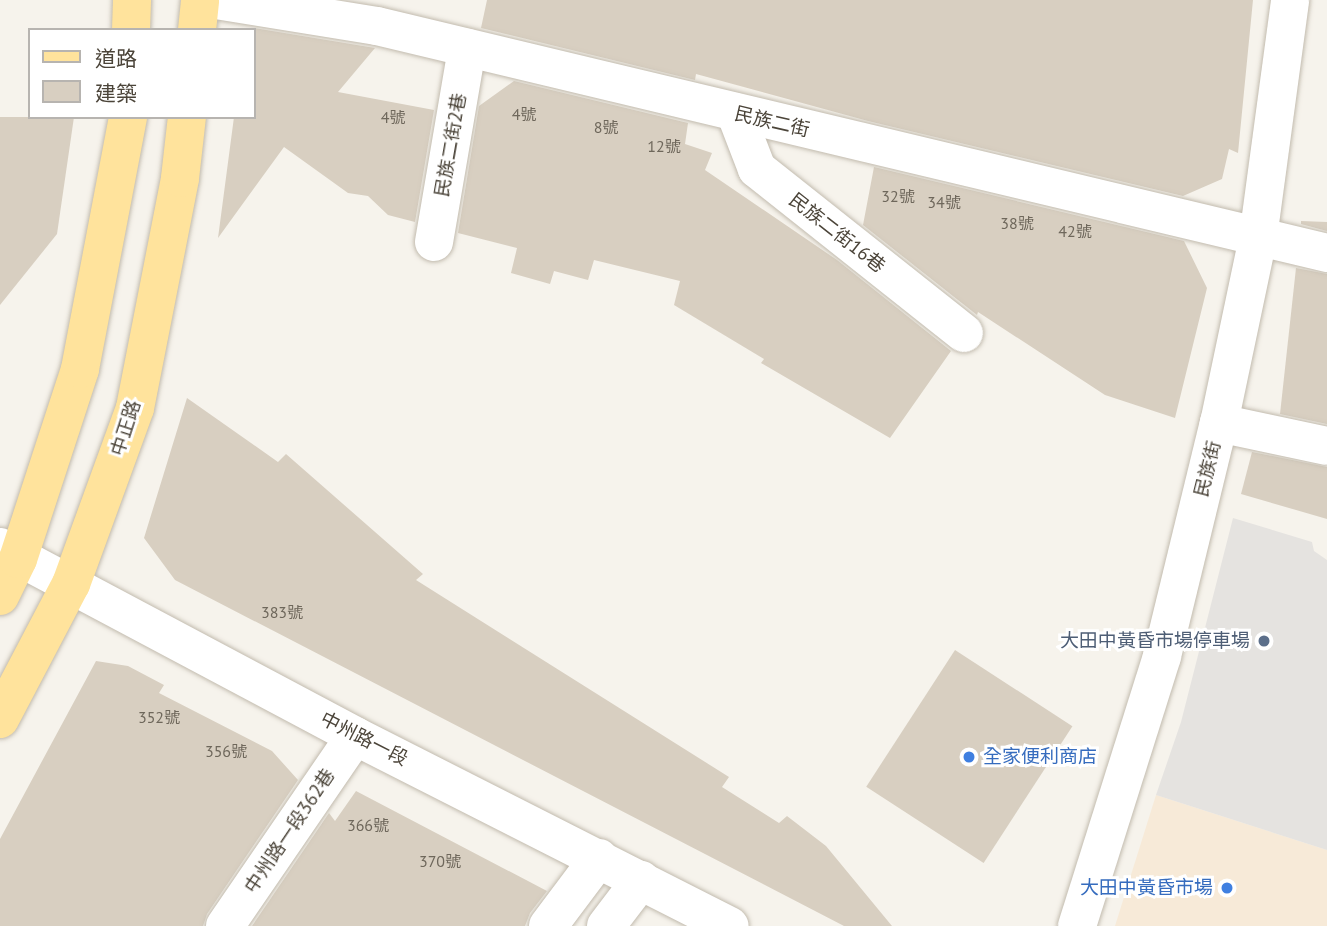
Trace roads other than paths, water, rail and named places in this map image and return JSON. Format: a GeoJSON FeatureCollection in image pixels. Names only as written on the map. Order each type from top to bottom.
{"type":"FeatureCollection","features":[{"type":"Feature","properties":{"kind":"main road"},"geometry":{"type":"LineString","coordinates":[[131,28],[132,0]]}},
{"type":"Feature","properties":{"kind":"main road"},"geometry":{"type":"LineString","coordinates":[[197,28],[200,0]]}},
{"type":"Feature","properties":{"kind":"main road"},"geometry":{"type":"LineString","coordinates":[[0,596],[9,553],[80,369],[128,119]]}},
{"type":"Feature","properties":{"kind":"main road","name":"中正路"},"geometry":{"type":"LineString","coordinates":[[0,719],[71,584],[135,408],[180,178],[187,119]]}},
{"type":"Feature","properties":{"kind":"street","name":"民族二街"},"geometry":{"type":"LineString","coordinates":[[216,0],[387,13],[467,48],[1327,253]]}},
{"type":"Feature","properties":{"kind":"street","name":"民族街"},"geometry":{"type":"LineString","coordinates":[[1077,926],[1162,656],[1219,423],[1258,238],[1290,0]]}},
{"type":"Feature","properties":{"kind":"street","name":"民族二街2巷"},"geometry":{"type":"LineString","coordinates":[[434,242],[467,48]]}},
{"type":"Feature","properties":{"kind":"street","name":"民族二街16巷"},"geometry":{"type":"LineString","coordinates":[[735,113],[757,169],[964,333]]}},
{"type":"Feature","properties":{"kind":"street"},"geometry":{"type":"LineString","coordinates":[[1219,423],[1327,446]]}},
{"type":"Feature","properties":{"kind":"street","name":"中州路一段"},"geometry":{"type":"LineString","coordinates":[[9,553],[355,736],[730,926]]}},
{"type":"Feature","properties":{"kind":"street","name":"中州路一段362巷"},"geometry":{"type":"LineString","coordinates":[[225,926],[355,736]]}},
{"type":"Feature","properties":{"kind":"street"},"geometry":{"type":"LineString","coordinates":[[548,926],[599,858]]}},
{"type":"Feature","properties":{"kind":"street"},"geometry":{"type":"LineString","coordinates":[[606,926],[641,880]]}},
{"type":"Feature","properties":{"kind":"place","name":"大田中黃昏市場停車場"},"geometry":{"type":"Point","coordinates":[1264,641]}},
{"type":"Feature","properties":{"kind":"place","name":"全家便利商店"},"geometry":{"type":"Point","coordinates":[969,757]}},
{"type":"Feature","properties":{"kind":"place","name":"大田中黃昏市場"},"geometry":{"type":"Point","coordinates":[1227,888]}}]}
